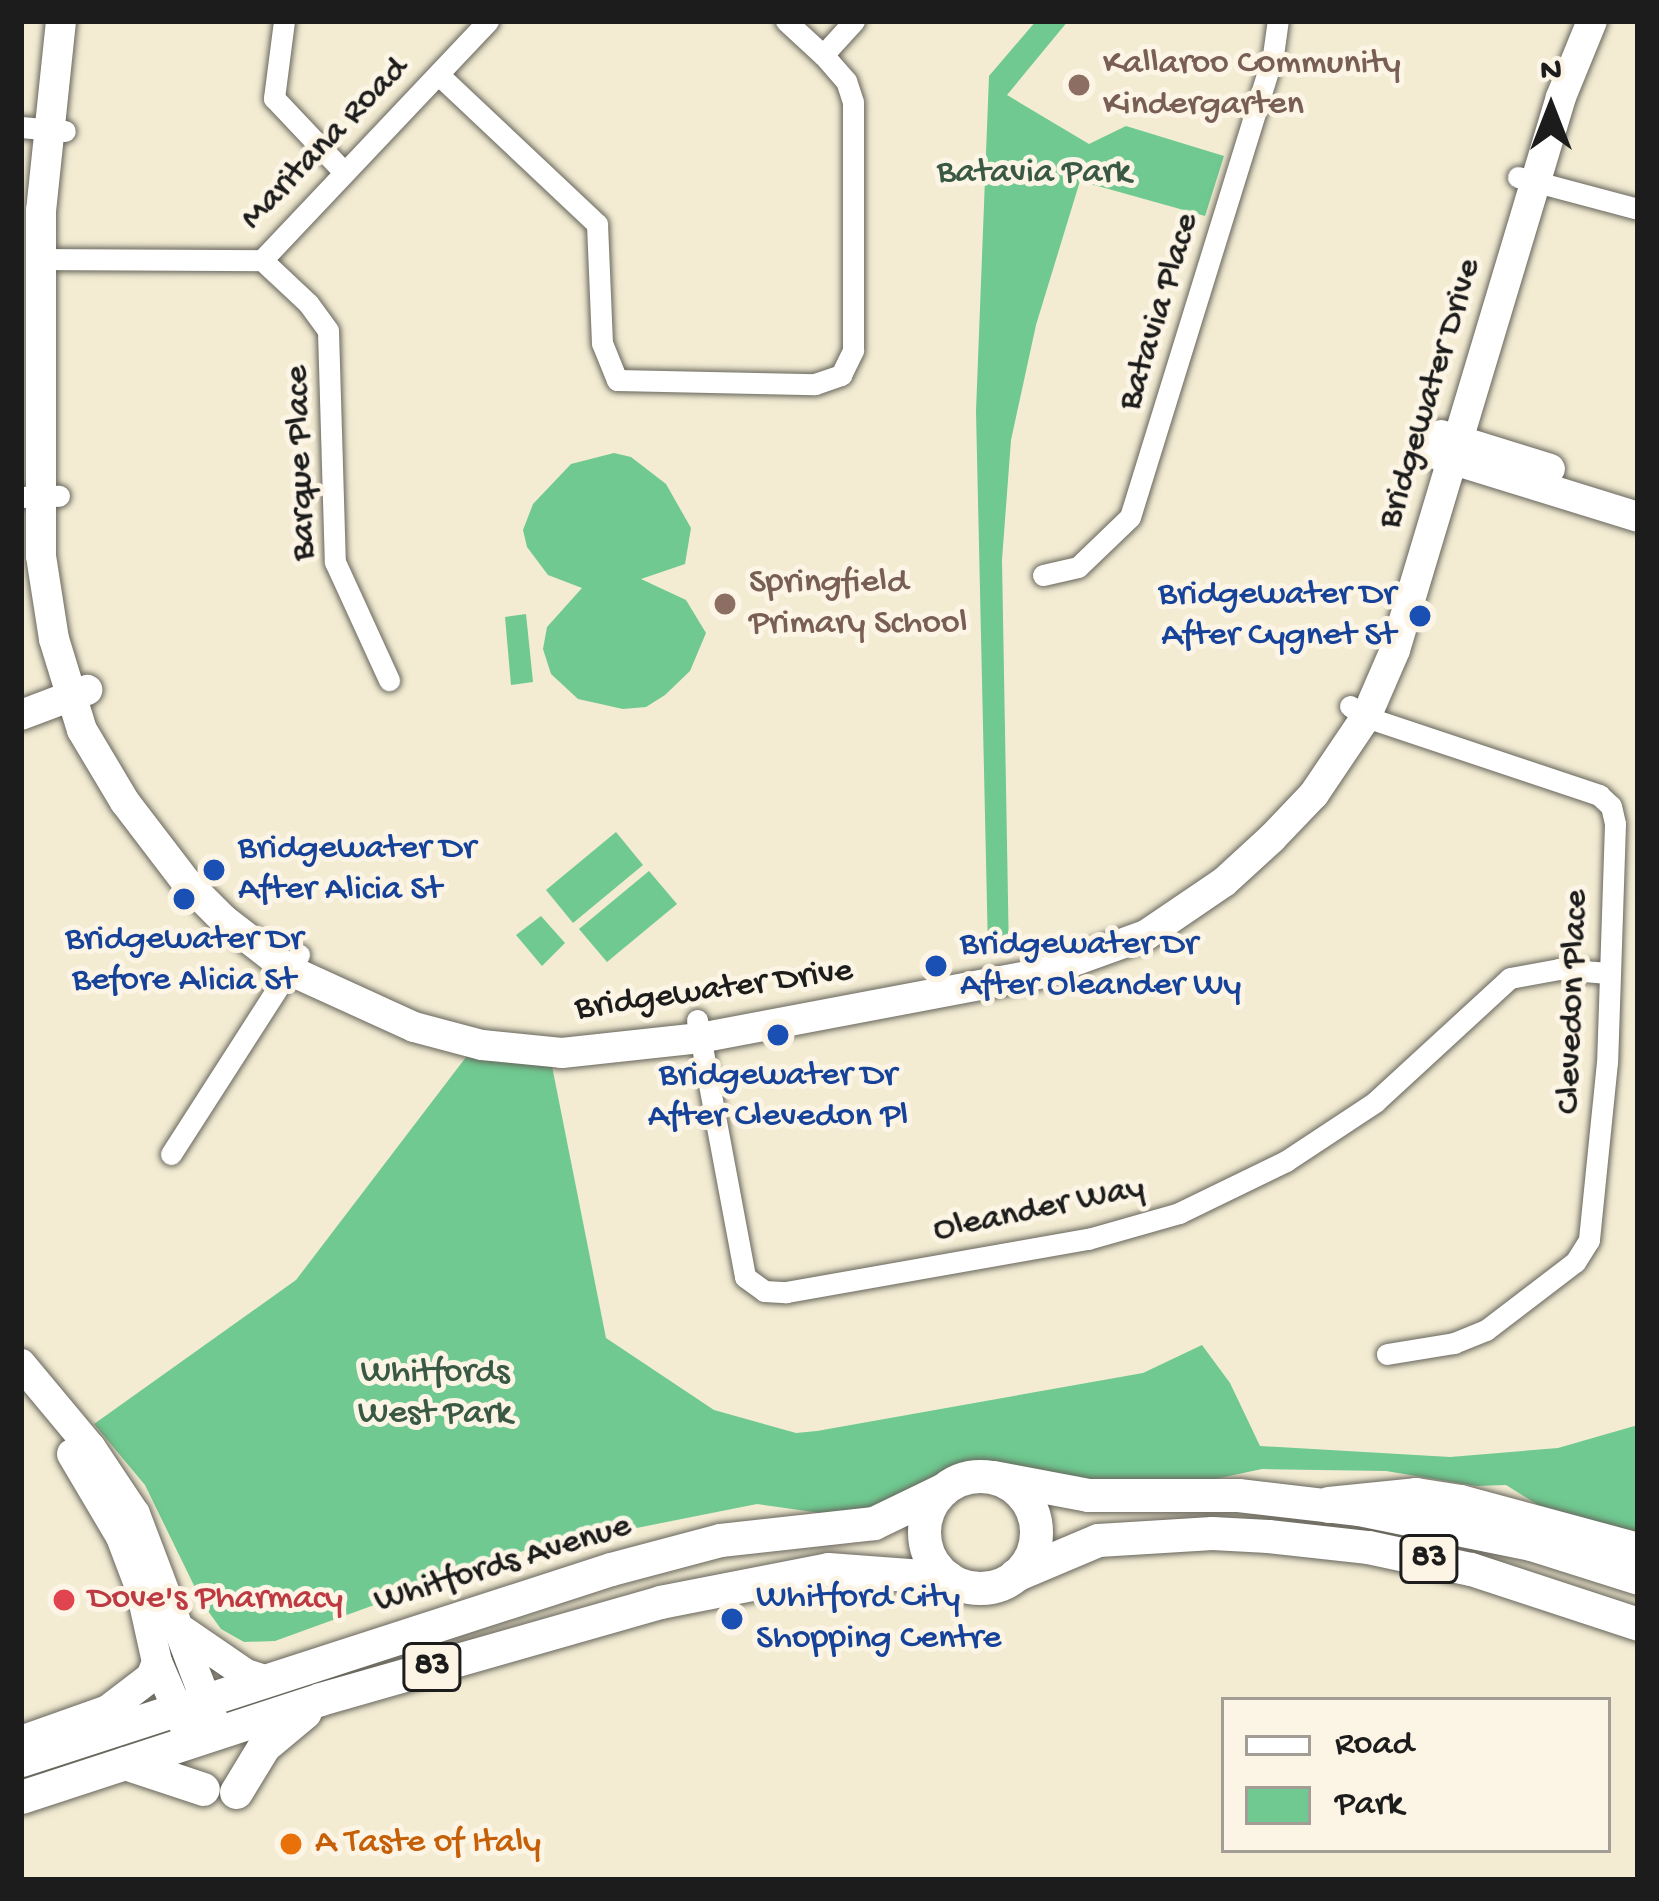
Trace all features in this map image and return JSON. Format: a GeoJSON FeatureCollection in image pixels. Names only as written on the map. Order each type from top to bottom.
{"type":"FeatureCollection","features":[{"type":"Feature","properties":{"kind":"highway"},"geometry":{"type":"LineString","coordinates":[[1329,1505],[1416,1496],[1460,1502],[1638,1551]]}},
{"type":"Feature","properties":{"kind":"main road","name":"83"},"geometry":{"type":"LineString","coordinates":[[942,1490],[966,1478],[994,1477],[1088,1495],[1225,1495],[1329,1505],[1458,1527],[1638,1578]]}},
{"type":"Feature","properties":{"kind":"main road"},"geometry":{"type":"LineString","coordinates":[[994,1477],[1021,1494],[1036,1522],[1032,1554],[1015,1575]]}},
{"type":"Feature","properties":{"kind":"main road"},"geometry":{"type":"LineString","coordinates":[[942,1490],[925,1520],[924,1538],[929,1555],[949,1578]]}},
{"type":"Feature","properties":{"kind":"main road","name":"Whitfords Avenue"},"geometry":{"type":"LineString","coordinates":[[21,1760],[611,1569],[720,1540],[874,1523],[942,1490]]}},
{"type":"Feature","properties":{"kind":"main road","name":"83"},"geometry":{"type":"LineString","coordinates":[[21,1797],[320,1700],[740,1584],[853,1568],[949,1578],[982,1588],[1098,1540],[1212,1533],[1385,1550],[1471,1569],[1638,1624]]}},
{"type":"Feature","properties":{"kind":"main road"},"geometry":{"type":"LineString","coordinates":[[124,1763],[219,1791],[320,1700]]}},
{"type":"Feature","properties":{"kind":"street","name":"Bridgewater Drive"},"geometry":{"type":"LineString","coordinates":[[61,21],[44,129],[50,260],[40,496],[62,582],[78,688],[101,764],[149,838],[223,920],[294,962],[405,1007],[460,1022],[550,1034],[699,1029],[1042,954],[1144,913],[1230,854],[1358,712],[1447,448],[1572,21]]}},
{"type":"Feature","properties":{"kind":"street","name":"Bridgewater Drive"},"geometry":{"type":"LineString","coordinates":[[44,129],[81,21]]}},
{"type":"Feature","properties":{"kind":"street"},"geometry":{"type":"LineString","coordinates":[[284,21],[274,98],[342,170]]}},
{"type":"Feature","properties":{"kind":"street","name":"Maritana Road"},"geometry":{"type":"LineString","coordinates":[[50,260],[262,260],[342,170],[488,21]]}},
{"type":"Feature","properties":{"kind":"street"},"geometry":{"type":"LineString","coordinates":[[439,74],[597,224],[602,343],[616,380],[815,384],[841,375],[853,350],[853,102],[846,81],[786,21]]}},
{"type":"Feature","properties":{"kind":"street"},"geometry":{"type":"LineString","coordinates":[[823,55],[854,21]]}},
{"type":"Feature","properties":{"kind":"street","name":"Batavia Place"},"geometry":{"type":"LineString","coordinates":[[1043,575],[1078,567],[1130,517],[1273,55],[1278,21]]}},
{"type":"Feature","properties":{"kind":"street","name":"Bridgewater Drive"},"geometry":{"type":"LineString","coordinates":[[1526,180],[1592,21]]}},
{"type":"Feature","properties":{"kind":"street"},"geometry":{"type":"LineString","coordinates":[[1526,180],[1638,209]]}},
{"type":"Feature","properties":{"kind":"street","name":"Barque Place"},"geometry":{"type":"LineString","coordinates":[[262,260],[308,303],[328,332],[333,547],[340,578],[388,680]]}},
{"type":"Feature","properties":{"kind":"street"},"geometry":{"type":"LineString","coordinates":[[1447,448],[1638,497]]}},
{"type":"Feature","properties":{"kind":"street"},"geometry":{"type":"LineString","coordinates":[[1447,448],[1638,518]]}},
{"type":"Feature","properties":{"kind":"street"},"geometry":{"type":"LineString","coordinates":[[21,697],[78,688]]}},
{"type":"Feature","properties":{"kind":"street"},"geometry":{"type":"LineString","coordinates":[[21,715],[78,688]]}},
{"type":"Feature","properties":{"kind":"street","name":"Clevedon Place"},"geometry":{"type":"LineString","coordinates":[[1358,712],[1605,799],[1615,824],[1595,1218],[1582,1253],[1486,1330],[1454,1343],[1387,1354]]}},
{"type":"Feature","properties":{"kind":"street"},"geometry":{"type":"LineString","coordinates":[[171,1154],[294,962]]}},
{"type":"Feature","properties":{"kind":"street","name":"Oleander Way"},"geometry":{"type":"LineString","coordinates":[[699,1029],[745,1277],[764,1291],[786,1292],[1088,1239],[1179,1213],[1286,1161],[1375,1102],[1510,978],[1559,969],[1608,973]]}},
{"type":"Feature","properties":{"kind":"street"},"geometry":{"type":"LineString","coordinates":[[21,1364],[91,1448],[136,1514],[183,1630],[193,1706],[204,1739]]}},
{"type":"Feature","properties":{"kind":"street"},"geometry":{"type":"LineString","coordinates":[[21,1388],[86,1473],[121,1538],[141,1590],[157,1662],[193,1706]]}},
{"type":"Feature","properties":{"kind":"street"},"geometry":{"type":"LineString","coordinates":[[183,1630],[246,1674],[268,1681]]}},
{"type":"Feature","properties":{"kind":"street"},"geometry":{"type":"LineString","coordinates":[[21,1742],[108,1710],[151,1677],[157,1662]]}},
{"type":"Feature","properties":{"kind":"green space","name":"Batavia Park"},"geometry":{"type":"Polygon","coordinates":[[[1036,21],[1068,21],[1007,95],[1089,144],[1126,126],[1224,156],[1205,216],[1080,181],[1036,325],[1011,440],[1002,560],[1009,956],[988,950],[976,411],[989,76],[1036,21]]]}},
{"type":"Feature","properties":{"kind":"green space"},"geometry":{"type":"Polygon","coordinates":[[[614,453],[631,457],[666,484],[691,528],[685,564],[641,579],[686,600],[706,633],[690,671],[665,695],[646,707],[623,709],[578,699],[551,674],[543,649],[547,627],[582,588],[548,575],[527,547],[523,530],[533,504],[571,464],[614,453]]]}},
{"type":"Feature","properties":{"kind":"green space"},"geometry":{"type":"Polygon","coordinates":[[[526,614],[533,682],[511,685],[505,617],[526,614]]]}},
{"type":"Feature","properties":{"kind":"green space"},"geometry":{"type":"Polygon","coordinates":[[[616,832],[643,865],[573,923],[546,890],[616,832]]]}},
{"type":"Feature","properties":{"kind":"green space"},"geometry":{"type":"Polygon","coordinates":[[[649,871],[677,904],[607,962],[579,929],[649,871]]]}},
{"type":"Feature","properties":{"kind":"green space"},"geometry":{"type":"Polygon","coordinates":[[[541,916],[565,943],[542,966],[516,935],[541,916]]]}},
{"type":"Feature","properties":{"kind":"green space","name":"Whitfords West Park"},"geometry":{"type":"Polygon","coordinates":[[[476,1044],[549,1051],[606,1338],[714,1410],[796,1433],[817,1431],[1143,1373],[1202,1345],[1230,1383],[1260,1446],[1450,1457],[1558,1448],[1638,1425],[1638,1533],[1538,1505],[1506,1485],[1476,1486],[1386,1471],[1262,1469],[1140,1495],[1064,1488],[982,1464],[941,1474],[910,1498],[849,1517],[757,1504],[526,1550],[275,1641],[244,1642],[221,1629],[203,1604],[145,1485],[94,1424],[296,1280],[476,1044]]]}},
{"type":"Feature","properties":{"kind":"place","name":"Kallaroo Community Kindergarten"},"geometry":{"type":"Point","coordinates":[1079,85]}},
{"type":"Feature","properties":{"kind":"place","name":"Springfield Primary School"},"geometry":{"type":"Point","coordinates":[725,604]}},
{"type":"Feature","properties":{"kind":"place","name":"Bridgewater Dr After Cygnet St"},"geometry":{"type":"Point","coordinates":[1420,616]}},
{"type":"Feature","properties":{"kind":"place","name":"Bridgewater Dr After Alicia St"},"geometry":{"type":"Point","coordinates":[214,870]}},
{"type":"Feature","properties":{"kind":"place","name":"Bridgewater Dr Before Alicia St"},"geometry":{"type":"Point","coordinates":[184,899]}},
{"type":"Feature","properties":{"kind":"place","name":"Bridgewater Dr After Oleander Wy"},"geometry":{"type":"Point","coordinates":[936,966]}},
{"type":"Feature","properties":{"kind":"place","name":"Bridgewater Dr After Clevedon Pl"},"geometry":{"type":"Point","coordinates":[778,1035]}},
{"type":"Feature","properties":{"kind":"place","name":"Dove's Pharmacy"},"geometry":{"type":"Point","coordinates":[64,1600]}},
{"type":"Feature","properties":{"kind":"place","name":"Whitford City Shopping Centre"},"geometry":{"type":"Point","coordinates":[732,1619]}},
{"type":"Feature","properties":{"kind":"place","name":"A Taste of Italy"},"geometry":{"type":"Point","coordinates":[291,1844]}}]}
